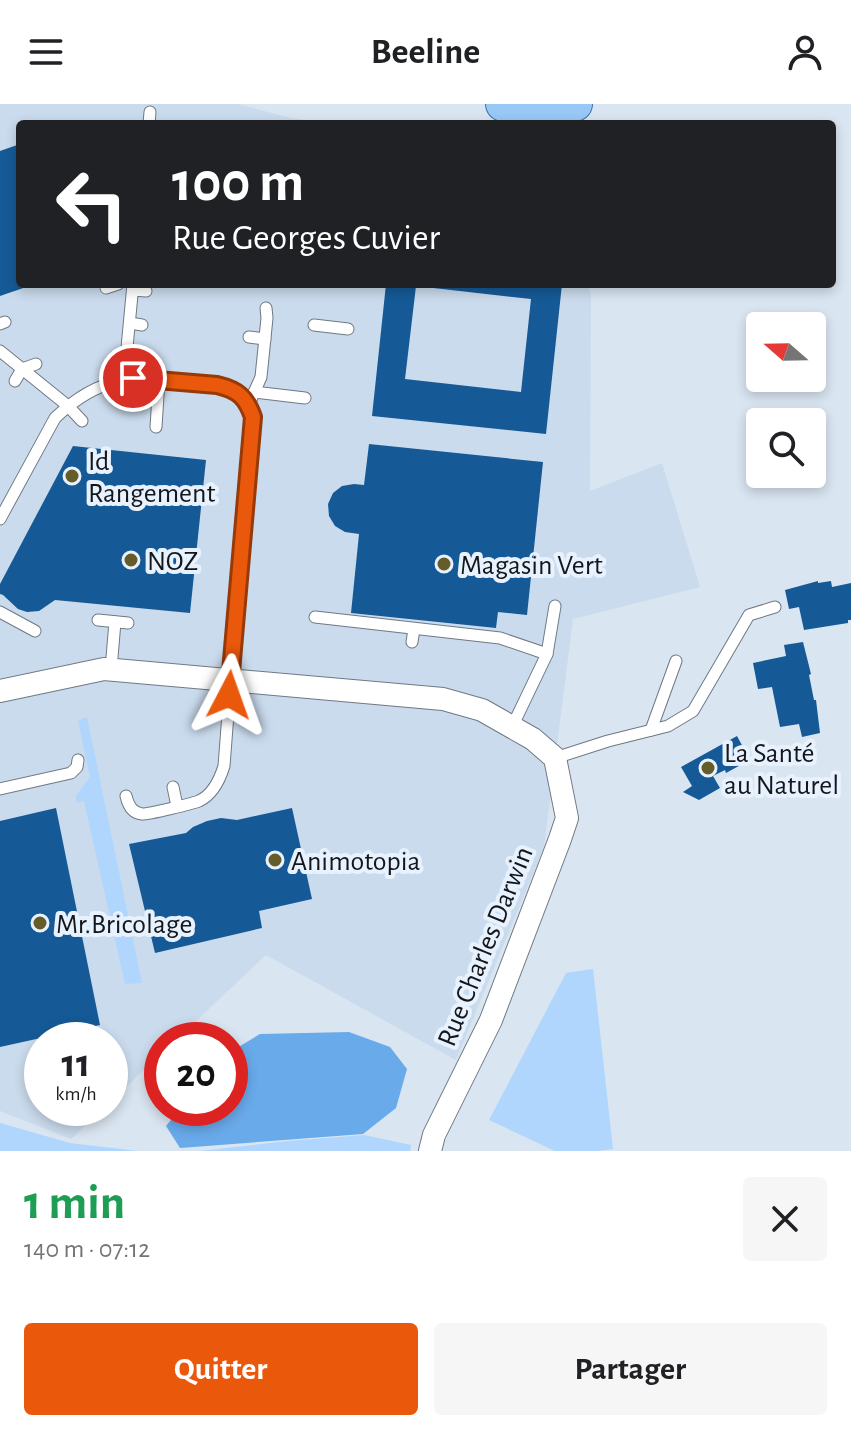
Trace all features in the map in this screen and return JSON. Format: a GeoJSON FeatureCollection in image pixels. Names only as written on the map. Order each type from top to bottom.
{"type":"FeatureCollection","features":[{"type":"Feature","properties":{"kind":"main road"},"geometry":{"type":"LineString","coordinates":[[503,104],[575,104]]}},
{"type":"Feature","properties":{"kind":"street"},"geometry":{"type":"LineString","coordinates":[[0,691],[111,669],[443,699],[482,710],[533,739],[555,758]]}},
{"type":"Feature","properties":{"kind":"street","name":"Rue Charles Darwin"},"geometry":{"type":"LineString","coordinates":[[430,1151],[434,1135],[491,1020],[567,818],[555,758]]}},
{"type":"Feature","properties":{"kind":"lane"},"geometry":{"type":"LineString","coordinates":[[124,379],[137,288]]}},
{"type":"Feature","properties":{"kind":"lane"},"geometry":{"type":"LineString","coordinates":[[126,796],[129,807],[142,814],[200,801],[215,786],[224,766],[253,417],[251,398],[261,377],[266,308]]}},
{"type":"Feature","properties":{"kind":"lane"},"geometry":{"type":"LineString","coordinates":[[314,325],[348,329]]}},
{"type":"Feature","properties":{"kind":"lane"},"geometry":{"type":"LineString","coordinates":[[114,337],[133,327]]}},
{"type":"Feature","properties":{"kind":"lane"},"geometry":{"type":"LineString","coordinates":[[249,337],[265,339]]}},
{"type":"Feature","properties":{"kind":"lane"},"geometry":{"type":"LineString","coordinates":[[0,351],[82,421]]}},
{"type":"Feature","properties":{"kind":"lane"},"geometry":{"type":"LineString","coordinates":[[15,381],[22,369],[36,364]]}},
{"type":"Feature","properties":{"kind":"lane"},"geometry":{"type":"LineString","coordinates":[[0,519],[55,418],[90,390],[112,381],[133,378],[217,385],[251,398],[305,398]]}},
{"type":"Feature","properties":{"kind":"lane"},"geometry":{"type":"LineString","coordinates":[[156,427],[159,380]]}},
{"type":"Feature","properties":{"kind":"lane"},"geometry":{"type":"LineString","coordinates":[[512,727],[547,654],[555,606]]}},
{"type":"Feature","properties":{"kind":"lane"},"geometry":{"type":"LineString","coordinates":[[555,758],[668,726],[693,711],[749,615],[775,607]]}},
{"type":"Feature","properties":{"kind":"lane"},"geometry":{"type":"LineString","coordinates":[[0,612],[35,631]]}},
{"type":"Feature","properties":{"kind":"lane"},"geometry":{"type":"LineString","coordinates":[[315,617],[500,638],[547,654]]}},
{"type":"Feature","properties":{"kind":"lane"},"geometry":{"type":"LineString","coordinates":[[98,620],[121,622],[111,669]]}},
{"type":"Feature","properties":{"kind":"lane"},"geometry":{"type":"LineString","coordinates":[[412,642],[414,629]]}},
{"type":"Feature","properties":{"kind":"lane"},"geometry":{"type":"LineString","coordinates":[[651,730],[676,661]]}},
{"type":"Feature","properties":{"kind":"lane"},"geometry":{"type":"LineString","coordinates":[[0,789],[32,776],[71,773],[77,767],[78,760]]}},
{"type":"Feature","properties":{"kind":"lane"},"geometry":{"type":"LineString","coordinates":[[173,787],[177,806]]}},
{"type":"Feature","properties":{"kind":"shaded area"},"geometry":{"type":"Polygon","coordinates":[[[0,104],[238,104],[307,120],[16,120],[16,288],[589,288],[590,491],[662,463],[700,587],[573,619],[544,847],[456,1060],[266,955],[195,1022],[144,1022],[144,1070],[128,1085],[128,1022],[24,1022],[24,1120],[0,1111],[0,104]]]}},
{"type":"Feature","properties":{"kind":"shaded area"},"geometry":{"type":"Polygon","coordinates":[[[87,717],[142,983],[125,984],[84,801],[77,803],[76,796],[90,777],[78,721],[87,717]]]}},
{"type":"Feature","properties":{"kind":"shaded area"},"geometry":{"type":"Polygon","coordinates":[[[593,969],[613,1149],[555,1151],[489,1120],[566,973],[593,969]]]}},
{"type":"Feature","properties":{"kind":"shaded area"},"geometry":{"type":"Polygon","coordinates":[[[349,1032],[390,1047],[407,1069],[396,1108],[363,1134],[180,1148],[166,1126],[248,1126],[248,1041],[260,1034],[349,1032]]]}},
{"type":"Feature","properties":{"kind":"shaded area"},"geometry":{"type":"Polygon","coordinates":[[[0,1123],[70,1143],[138,1151],[0,1151],[0,1123]]]}},
{"type":"Feature","properties":{"kind":"shaded area"},"geometry":{"type":"Polygon","coordinates":[[[38,1126],[85,1126],[71,1139],[38,1126]]]}},
{"type":"Feature","properties":{"kind":"shaded area"},"geometry":{"type":"Polygon","coordinates":[[[364,1135],[411,1145],[410,1151],[200,1151],[288,1141],[364,1135]]]}},
{"type":"Feature","properties":{"kind":"building"},"geometry":{"type":"Polygon","coordinates":[[[16,145],[16,288],[23,288],[0,296],[0,151],[16,145]]]}},
{"type":"Feature","properties":{"kind":"building"},"geometry":{"type":"Polygon","coordinates":[[[386,288],[416,288],[405,379],[521,392],[531,299],[434,288],[562,288],[546,434],[372,416],[386,288]]]}},
{"type":"Feature","properties":{"kind":"building","name":"Magasin Vert"},"geometry":{"type":"Polygon","coordinates":[[[369,444],[543,462],[527,615],[498,612],[496,628],[351,613],[359,534],[345,532],[335,526],[329,516],[328,504],[333,493],[342,486],[364,485],[369,444]]]}},
{"type":"Feature","properties":{"kind":"building"},"geometry":{"type":"Polygon","coordinates":[[[73,446],[206,460],[190,613],[55,600],[39,611],[27,612],[18,609],[0,594],[0,584],[73,446]]]}},
{"type":"Feature","properties":{"kind":"building"},"geometry":{"type":"Polygon","coordinates":[[[818,581],[831,581],[832,587],[851,583],[851,620],[848,623],[804,630],[799,607],[789,609],[785,590],[818,581]]]}},
{"type":"Feature","properties":{"kind":"building"},"geometry":{"type":"Polygon","coordinates":[[[803,642],[820,733],[802,737],[799,724],[780,727],[772,687],[758,689],[753,663],[786,656],[784,645],[803,642]]]}},
{"type":"Feature","properties":{"kind":"building","name":"La Santé au Naturel"},"geometry":{"type":"Polygon","coordinates":[[[737,736],[746,762],[713,776],[720,788],[699,800],[683,792],[692,786],[681,767],[737,736]]]}},
{"type":"Feature","properties":{"kind":"building","name":"Mr.Bricolage"},"geometry":{"type":"Polygon","coordinates":[[[56,808],[99,1022],[24,1022],[24,1042],[0,1047],[0,821],[56,808]]]}},
{"type":"Feature","properties":{"kind":"building"},"geometry":{"type":"Polygon","coordinates":[[[292,808],[312,899],[259,911],[262,928],[155,953],[129,844],[186,833],[207,821],[221,818],[237,820],[292,808]]]}},
{"type":"Feature","properties":{"kind":"place","name":"Id Rangement"},"geometry":{"type":"Point","coordinates":[72,476]}},
{"type":"Feature","properties":{"kind":"place","name":"NOZ"},"geometry":{"type":"Point","coordinates":[131,560]}},
{"type":"Feature","properties":{"kind":"place","name":"Magasin Vert"},"geometry":{"type":"Point","coordinates":[444,564]}},
{"type":"Feature","properties":{"kind":"place","name":"La Santé au Naturel"},"geometry":{"type":"Point","coordinates":[708,768]}},
{"type":"Feature","properties":{"kind":"place","name":"Animotopia"},"geometry":{"type":"Point","coordinates":[275,860]}},
{"type":"Feature","properties":{"kind":"place","name":"Mr.Bricolage"},"geometry":{"type":"Point","coordinates":[40,923]}},
{"type":"Feature","properties":{"kind":"route"},"geometry":{"type":"LineString","coordinates":[[133,378],[230,388],[249,404],[253,417],[229,695]]}}]}
